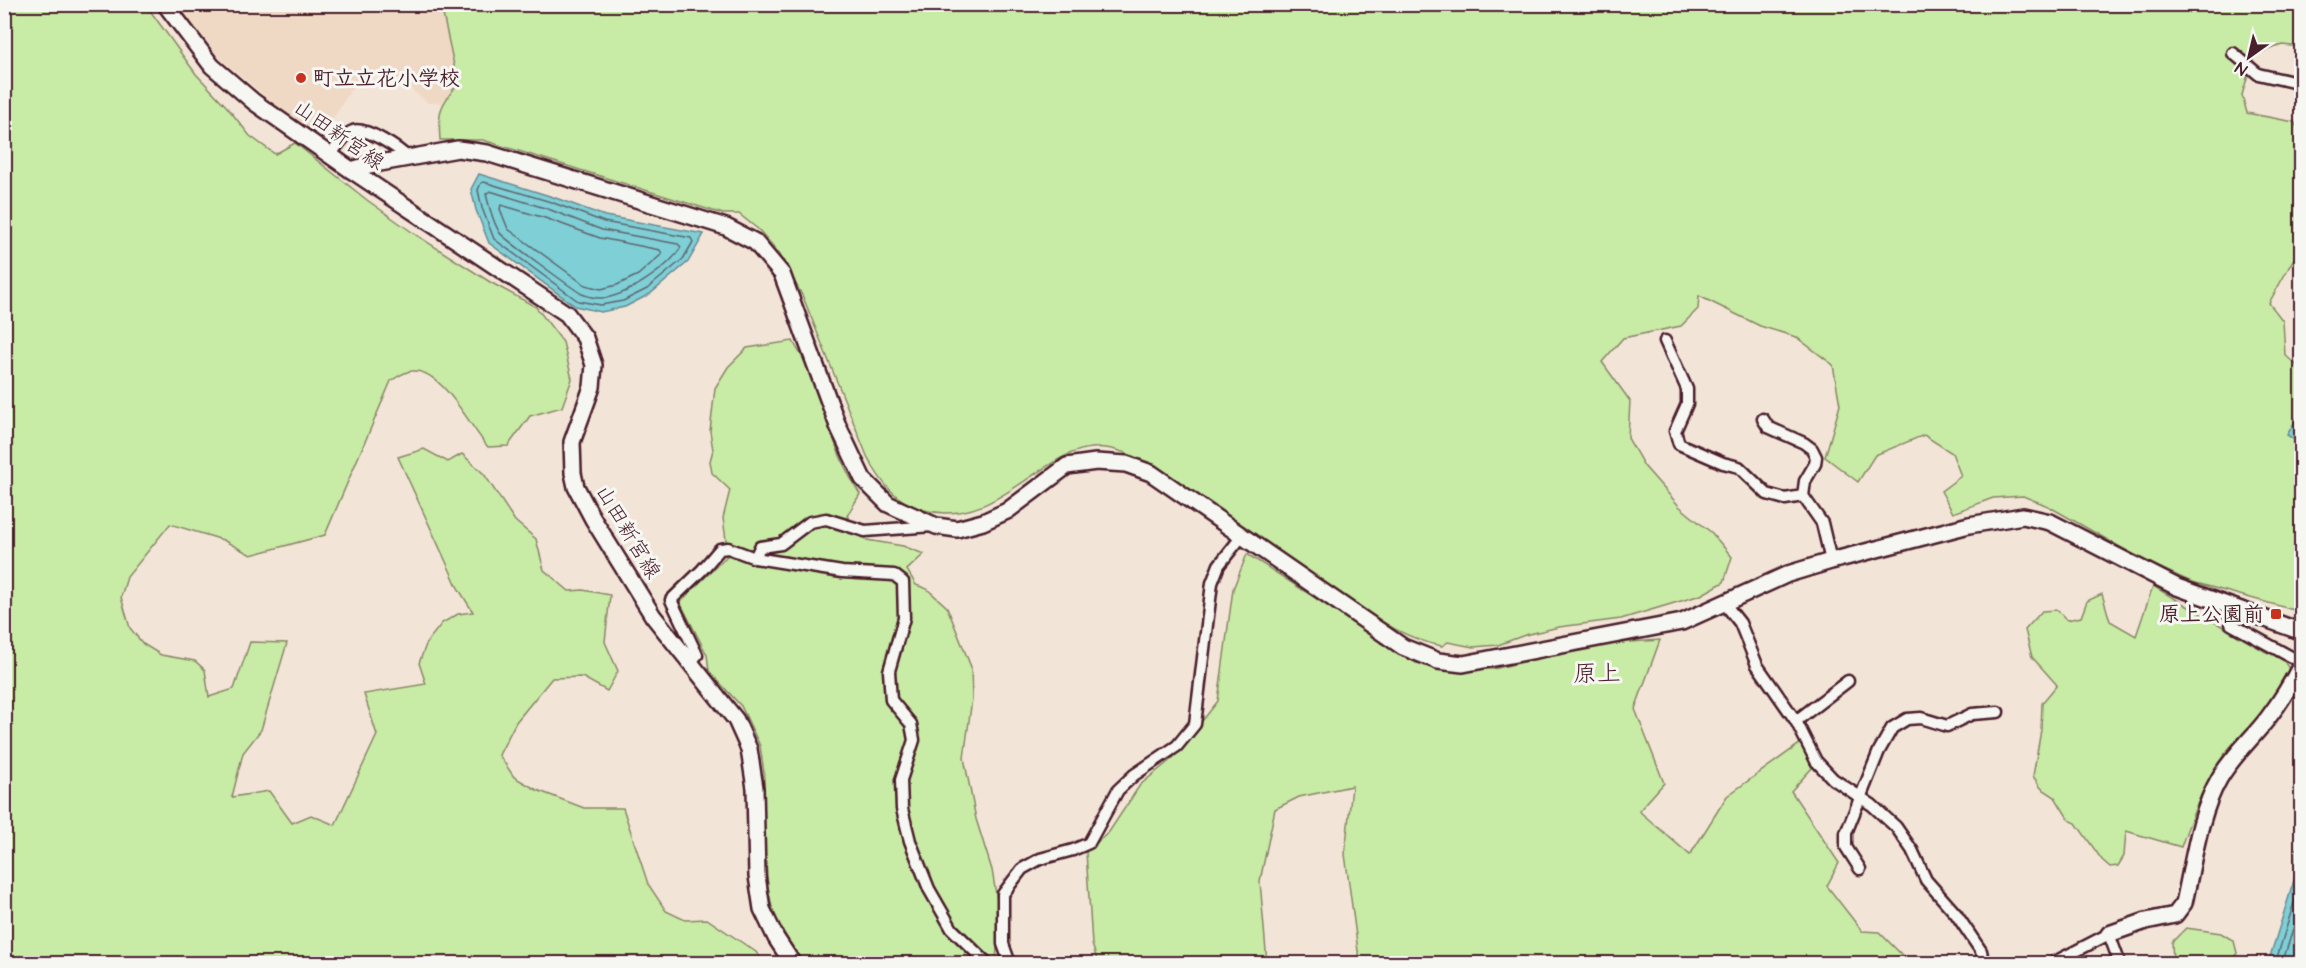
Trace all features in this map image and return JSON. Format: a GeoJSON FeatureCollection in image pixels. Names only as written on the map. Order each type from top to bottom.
{"type":"FeatureCollection","features":[{"type":"Feature","properties":{"kind":"street","name":"山田新宮線"},"geometry":{"type":"LineString","coordinates":[[165,4],[212,66],[254,102],[330,156],[567,314],[585,338],[594,364],[592,387],[572,442],[576,487],[593,519],[653,616],[736,720],[749,749],[755,788],[757,876],[762,909],[776,938],[793,963]]}},
{"type":"Feature","properties":{"kind":"street"},"geometry":{"type":"LineString","coordinates":[[2233,53],[2258,74],[2293,82],[2301,88]]}},
{"type":"Feature","properties":{"kind":"street"},"geometry":{"type":"LineString","coordinates":[[330,156],[350,131],[357,130],[394,146],[408,158]]}},
{"type":"Feature","properties":{"kind":"street"},"geometry":{"type":"LineString","coordinates":[[351,170],[458,149],[487,153],[726,227],[754,242],[782,274],[826,398],[863,479],[888,504],[936,526]]}},
{"type":"Feature","properties":{"kind":"street"},"geometry":{"type":"LineString","coordinates":[[1665,341],[1687,389],[1688,404],[1675,431],[1679,444],[1738,467],[1767,494],[1785,500],[1803,496]]}},
{"type":"Feature","properties":{"kind":"street"},"geometry":{"type":"LineString","coordinates":[[1763,419],[1768,428],[1804,443],[1812,449],[1816,457],[1815,464],[1805,481],[1803,496],[1822,523],[1831,561]]}},
{"type":"Feature","properties":{"kind":"street"},"geometry":{"type":"LineString","coordinates":[[754,558],[760,547],[782,544],[810,522],[826,519],[865,531],[936,526],[957,529],[983,522],[1007,511],[1067,466],[1096,462],[1126,464],[1151,473],[1403,647],[1438,661],[1463,664],[1682,622],[1788,574],[1969,525],[2006,517],[2023,516],[2049,522],[2177,586],[2301,632]]}},
{"type":"Feature","properties":{"kind":"street"},"geometry":{"type":"LineString","coordinates":[[1008,963],[1003,944],[1003,894],[1022,869],[1040,859],[1089,843],[1118,790],[1134,775],[1177,746],[1195,724],[1212,583],[1219,565],[1242,536]]}},
{"type":"Feature","properties":{"kind":"street"},"geometry":{"type":"LineString","coordinates":[[690,663],[697,655],[671,600],[720,549],[728,548],[754,558],[842,572],[894,575],[903,582],[904,618],[889,671],[891,700],[911,724],[914,740],[901,780],[902,809],[910,841],[929,889],[952,929],[987,963]]}},
{"type":"Feature","properties":{"kind":"street"},"geometry":{"type":"LineString","coordinates":[[1725,604],[1740,623],[1757,665],[1797,721],[1816,761],[1833,778],[1862,798],[1896,827],[1912,850],[1926,880],[1956,914],[1981,951],[1984,963]]}},
{"type":"Feature","properties":{"kind":"street"},"geometry":{"type":"LineString","coordinates":[[2051,963],[2109,934],[2146,921],[2175,915],[2184,903],[2207,808],[2219,779],[2240,749],[2267,719],[2291,684],[2301,663],[2231,624],[2228,606]]}},
{"type":"Feature","properties":{"kind":"street"},"geometry":{"type":"LineString","coordinates":[[1797,721],[1848,681]]}},
{"type":"Feature","properties":{"kind":"street"},"geometry":{"type":"LineString","coordinates":[[1860,869],[1846,847],[1846,833],[1879,751],[1892,728],[1907,719],[1921,718],[1947,726],[1972,714],[1998,712]]}},
{"type":"Feature","properties":{"kind":"street"},"geometry":{"type":"LineString","coordinates":[[2109,934],[2120,963]]}},
{"type":"Feature","properties":{"kind":"shaded area","name":"町立立花小学校"},"geometry":{"type":"Polygon","coordinates":[[[178,5],[441,5],[458,84],[442,103],[428,103],[388,71],[362,72],[319,141],[216,55],[178,5]]]}},
{"type":"Feature","properties":{"kind":"green space"},"geometry":{"type":"Polygon","coordinates":[[[5,4],[146,5],[196,74],[250,136],[275,154],[295,143],[416,235],[490,282],[536,307],[563,342],[572,379],[562,407],[530,416],[508,446],[488,447],[454,400],[434,379],[423,373],[412,371],[401,374],[391,381],[325,535],[251,555],[223,540],[170,524],[127,577],[121,597],[130,628],[143,644],[161,655],[195,661],[205,670],[209,697],[234,689],[250,642],[287,643],[261,730],[243,753],[232,797],[269,791],[292,823],[311,815],[335,825],[377,735],[364,694],[426,684],[419,663],[427,642],[442,623],[458,614],[473,612],[458,588],[398,457],[424,449],[448,462],[462,454],[484,474],[515,521],[536,539],[544,570],[569,591],[583,590],[610,595],[605,642],[618,671],[607,691],[582,677],[552,678],[516,722],[499,755],[514,777],[537,790],[584,808],[623,808],[648,884],[666,911],[685,920],[707,919],[756,952],[764,963],[5,963],[5,4]]]}},
{"type":"Feature","properties":{"kind":"green space"},"geometry":{"type":"Polygon","coordinates":[[[441,5],[2301,5],[2301,47],[2282,45],[2254,55],[2242,95],[2247,113],[2294,122],[2301,135],[2301,250],[2269,303],[2283,321],[2285,355],[2301,369],[2301,434],[2294,448],[2302,453],[2301,612],[2189,581],[2143,560],[2048,506],[2023,496],[1993,498],[1953,513],[1941,491],[1961,476],[1952,453],[1924,435],[1875,455],[1858,482],[1825,457],[1840,405],[1833,365],[1796,337],[1760,326],[1699,296],[1698,309],[1681,326],[1623,338],[1602,362],[1630,401],[1628,438],[1644,466],[1680,507],[1712,533],[1732,557],[1724,582],[1701,595],[1621,619],[1559,627],[1525,635],[1498,645],[1473,647],[1448,642],[1442,646],[1428,643],[1387,625],[1337,593],[1158,470],[1131,455],[1112,449],[1089,448],[1067,455],[1001,496],[978,507],[952,513],[914,507],[890,490],[877,474],[867,456],[803,297],[779,253],[759,230],[739,214],[723,214],[483,140],[440,140],[441,110],[458,84],[441,5]]]}},
{"type":"Feature","properties":{"kind":"green space"},"geometry":{"type":"Polygon","coordinates":[[[793,341],[806,363],[837,449],[860,494],[847,516],[867,540],[903,546],[924,554],[907,570],[916,585],[927,589],[947,607],[971,667],[972,699],[964,758],[976,819],[992,870],[999,913],[996,963],[802,963],[774,917],[768,888],[763,825],[764,773],[760,746],[741,706],[709,671],[707,655],[680,602],[728,555],[723,518],[730,490],[712,473],[710,461],[713,450],[710,431],[715,388],[728,367],[747,348],[793,341]]]}},
{"type":"Feature","properties":{"kind":"green space"},"geometry":{"type":"Polygon","coordinates":[[[1247,554],[1416,663],[1438,667],[1493,669],[1600,644],[1660,640],[1635,709],[1664,783],[1639,811],[1690,855],[1727,796],[1801,743],[1812,768],[1791,791],[1839,863],[1827,886],[1862,931],[1879,932],[1910,963],[1362,963],[1358,951],[1345,854],[1352,786],[1299,797],[1275,809],[1260,881],[1267,963],[1098,963],[1092,944],[1086,852],[1109,832],[1140,785],[1173,758],[1218,701],[1233,589],[1247,554]]]}},
{"type":"Feature","properties":{"kind":"green space"},"geometry":{"type":"Polygon","coordinates":[[[2153,586],[2266,652],[2281,656],[2289,669],[2261,714],[2227,751],[2212,773],[2181,847],[2126,831],[2124,856],[2118,866],[2110,867],[2102,860],[2076,823],[2069,820],[2055,797],[2041,788],[2033,776],[2041,730],[2042,703],[2057,685],[2032,657],[2025,630],[2042,611],[2057,610],[2067,620],[2081,617],[2087,601],[2102,594],[2110,621],[2136,636],[2153,586]]]}},
{"type":"Feature","properties":{"kind":"green space"},"geometry":{"type":"Polygon","coordinates":[[[2186,928],[2221,933],[2234,941],[2237,953],[2234,963],[2173,963],[2172,942],[2186,928]]]}},
{"type":"Feature","properties":{"kind":"water"},"geometry":{"type":"Polygon","coordinates":[[[479,174],[605,216],[704,234],[688,262],[650,294],[625,307],[601,312],[575,306],[489,243],[476,210],[471,189],[479,174]]]}},
{"type":"Feature","properties":{"kind":"water"},"geometry":{"type":"Polygon","coordinates":[[[2301,411],[2301,444],[2287,435],[2301,411]]]}},
{"type":"Feature","properties":{"kind":"water"},"geometry":{"type":"Polygon","coordinates":[[[2297,848],[2301,848],[2301,963],[2268,963],[2296,874],[2297,848]]]}},
{"type":"Feature","properties":{"kind":"place","name":"町立立花小学校"},"geometry":{"type":"Point","coordinates":[301,78]}},
{"type":"Feature","properties":{"kind":"place","name":"原上公園前"},"geometry":{"type":"Point","coordinates":[2276,614]}},
{"type":"Feature","properties":{"kind":"district","name":"原上"},"geometry":{"type":"Point","coordinates":[1597,674]}}]}
